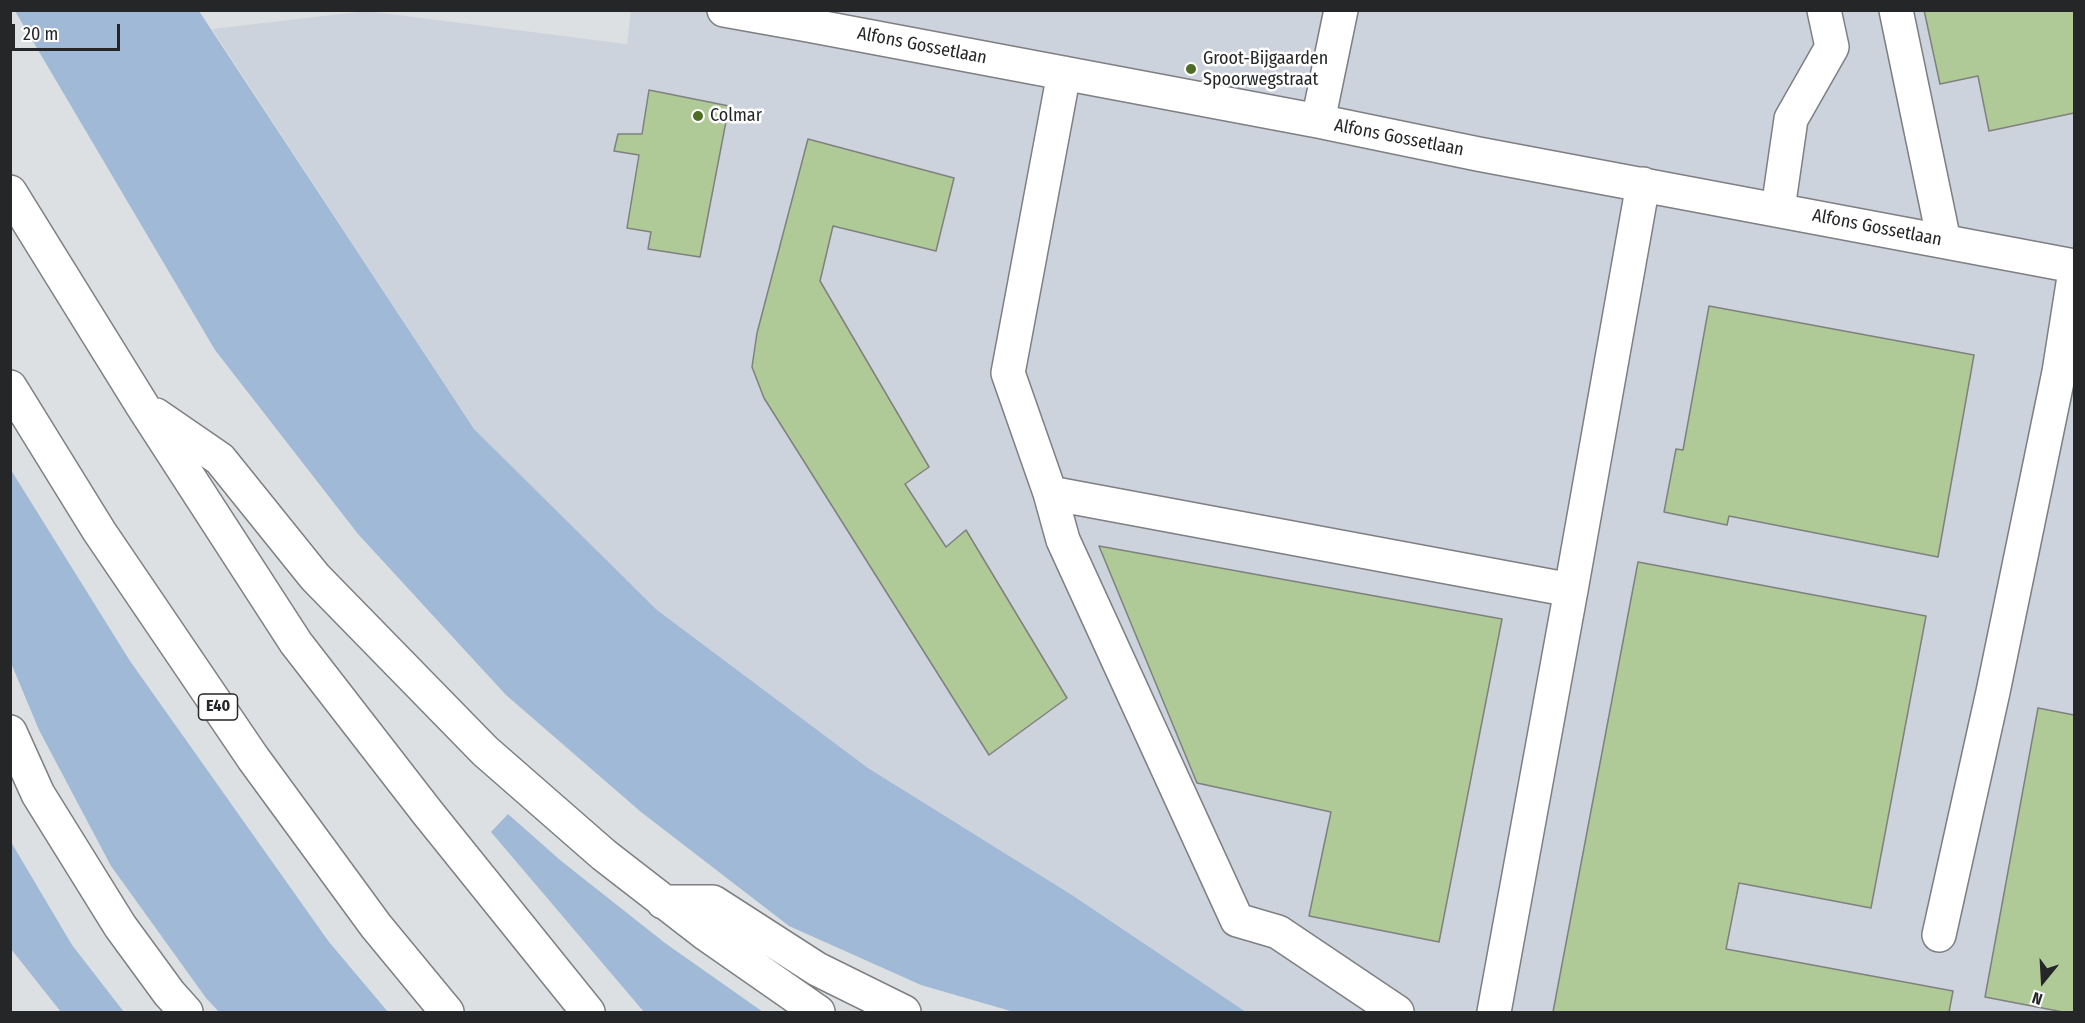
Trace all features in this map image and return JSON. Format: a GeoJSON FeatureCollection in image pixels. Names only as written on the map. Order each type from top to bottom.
{"type":"FeatureCollection","features":[{"type":"Feature","properties":{"kind":"main road","name":"Alfons Gossetlaan"},"geometry":{"type":"LineString","coordinates":[[724,10],[2074,266]]}},
{"type":"Feature","properties":{"kind":"main road"},"geometry":{"type":"LineString","coordinates":[[1318,121],[1341,10]]}},
{"type":"Feature","properties":{"kind":"main road"},"geometry":{"type":"LineString","coordinates":[[1778,209],[1791,119],[1832,47],[1824,10]]}},
{"type":"Feature","properties":{"kind":"main road"},"geometry":{"type":"LineString","coordinates":[[1896,10],[1944,241]]}},
{"type":"Feature","properties":{"kind":"main road"},"geometry":{"type":"LineString","coordinates":[[1064,73],[1008,373],[1050,493],[1063,540],[1237,921],[1278,932],[1397,1012]]}},
{"type":"Feature","properties":{"kind":"main road"},"geometry":{"type":"LineString","coordinates":[[1494,1012],[1643,184]]}},
{"type":"Feature","properties":{"kind":"main road"},"geometry":{"type":"LineString","coordinates":[[10,192],[142,405],[296,643],[588,1012]]}},
{"type":"Feature","properties":{"kind":"main road"},"geometry":{"type":"LineString","coordinates":[[1939,935],[1993,692],[2054,395],[2074,277]]}},
{"type":"Feature","properties":{"kind":"main road","name":"E40"},"geometry":{"type":"LineString","coordinates":[[10,387],[99,531],[253,758],[376,926],[447,1012]]}},
{"type":"Feature","properties":{"kind":"main road"},"geometry":{"type":"LineString","coordinates":[[142,405],[220,459],[315,578],[485,752],[604,855],[663,902],[818,1012]]}},
{"type":"Feature","properties":{"kind":"main road"},"geometry":{"type":"LineString","coordinates":[[1050,493],[1571,590]]}},
{"type":"Feature","properties":{"kind":"main road"},"geometry":{"type":"LineString","coordinates":[[10,732],[38,794],[120,926],[169,993],[186,1012]]}},
{"type":"Feature","properties":{"kind":"main road"},"geometry":{"type":"LineString","coordinates":[[663,902],[713,902],[818,969],[904,1012]]}},
{"type":"Feature","properties":{"kind":"shaded area"},"geometry":{"type":"Polygon","coordinates":[[[631,10],[2074,11],[2074,1012],[1246,1012],[1072,895],[868,768],[657,610],[474,429],[212,29],[366,11],[627,44],[631,10]]]}},
{"type":"Feature","properties":{"kind":"shaded area"},"geometry":{"type":"Polygon","coordinates":[[[15,11],[199,11],[474,429],[657,610],[868,768],[1072,895],[1246,1012],[1014,1012],[921,985],[789,926],[641,812],[506,695],[358,534],[215,350],[15,11]]]}},
{"type":"Feature","properties":{"kind":"shaded area"},"geometry":{"type":"Polygon","coordinates":[[[11,470],[130,661],[329,942],[388,1012],[219,1012],[206,998],[111,866],[39,730],[11,663],[11,470]]]}},
{"type":"Feature","properties":{"kind":"shaded area"},"geometry":{"type":"Polygon","coordinates":[[[508,814],[560,860],[665,943],[763,1012],[644,1012],[491,832],[508,814]]]}},
{"type":"Feature","properties":{"kind":"shaded area"},"geometry":{"type":"Polygon","coordinates":[[[11,842],[72,945],[124,1012],[61,1012],[11,949],[11,842]]]}},
{"type":"Feature","properties":{"kind":"building"},"geometry":{"type":"Polygon","coordinates":[[[1924,10],[2074,10],[2074,113],[1989,131],[1978,76],[1940,84],[1924,10]]]}},
{"type":"Feature","properties":{"kind":"building"},"geometry":{"type":"Polygon","coordinates":[[[649,90],[729,106],[700,257],[648,249],[651,232],[627,228],[639,155],[614,151],[618,134],[642,134],[649,90]]]}},
{"type":"Feature","properties":{"kind":"building"},"geometry":{"type":"Polygon","coordinates":[[[808,139],[954,178],[936,251],[833,226],[820,281],[929,467],[905,484],[946,547],[966,530],[1067,698],[989,755],[764,398],[752,367],[757,333],[808,139]]]}},
{"type":"Feature","properties":{"kind":"building"},"geometry":{"type":"Polygon","coordinates":[[[1709,306],[1974,355],[1938,557],[1729,516],[1727,525],[1664,512],[1676,449],[1683,450],[1709,306]]]}},
{"type":"Feature","properties":{"kind":"building"},"geometry":{"type":"Polygon","coordinates":[[[1099,546],[1502,619],[1439,942],[1309,916],[1331,812],[1197,783],[1099,546]]]}},
{"type":"Feature","properties":{"kind":"building"},"geometry":{"type":"Polygon","coordinates":[[[1638,562],[1926,616],[1871,908],[1739,883],[1726,949],[1953,991],[1949,1012],[1553,1012],[1638,562]]]}},
{"type":"Feature","properties":{"kind":"building"},"geometry":{"type":"Polygon","coordinates":[[[2038,708],[2074,715],[2074,1012],[2063,1012],[1985,997],[2038,708]]]}},
{"type":"Feature","properties":{"kind":"place","name":"Groot-Bijgaarden Spoorwegstraat"},"geometry":{"type":"Point","coordinates":[1191,69]}},
{"type":"Feature","properties":{"kind":"place","name":"Colmar"},"geometry":{"type":"Point","coordinates":[698,116]}}]}
